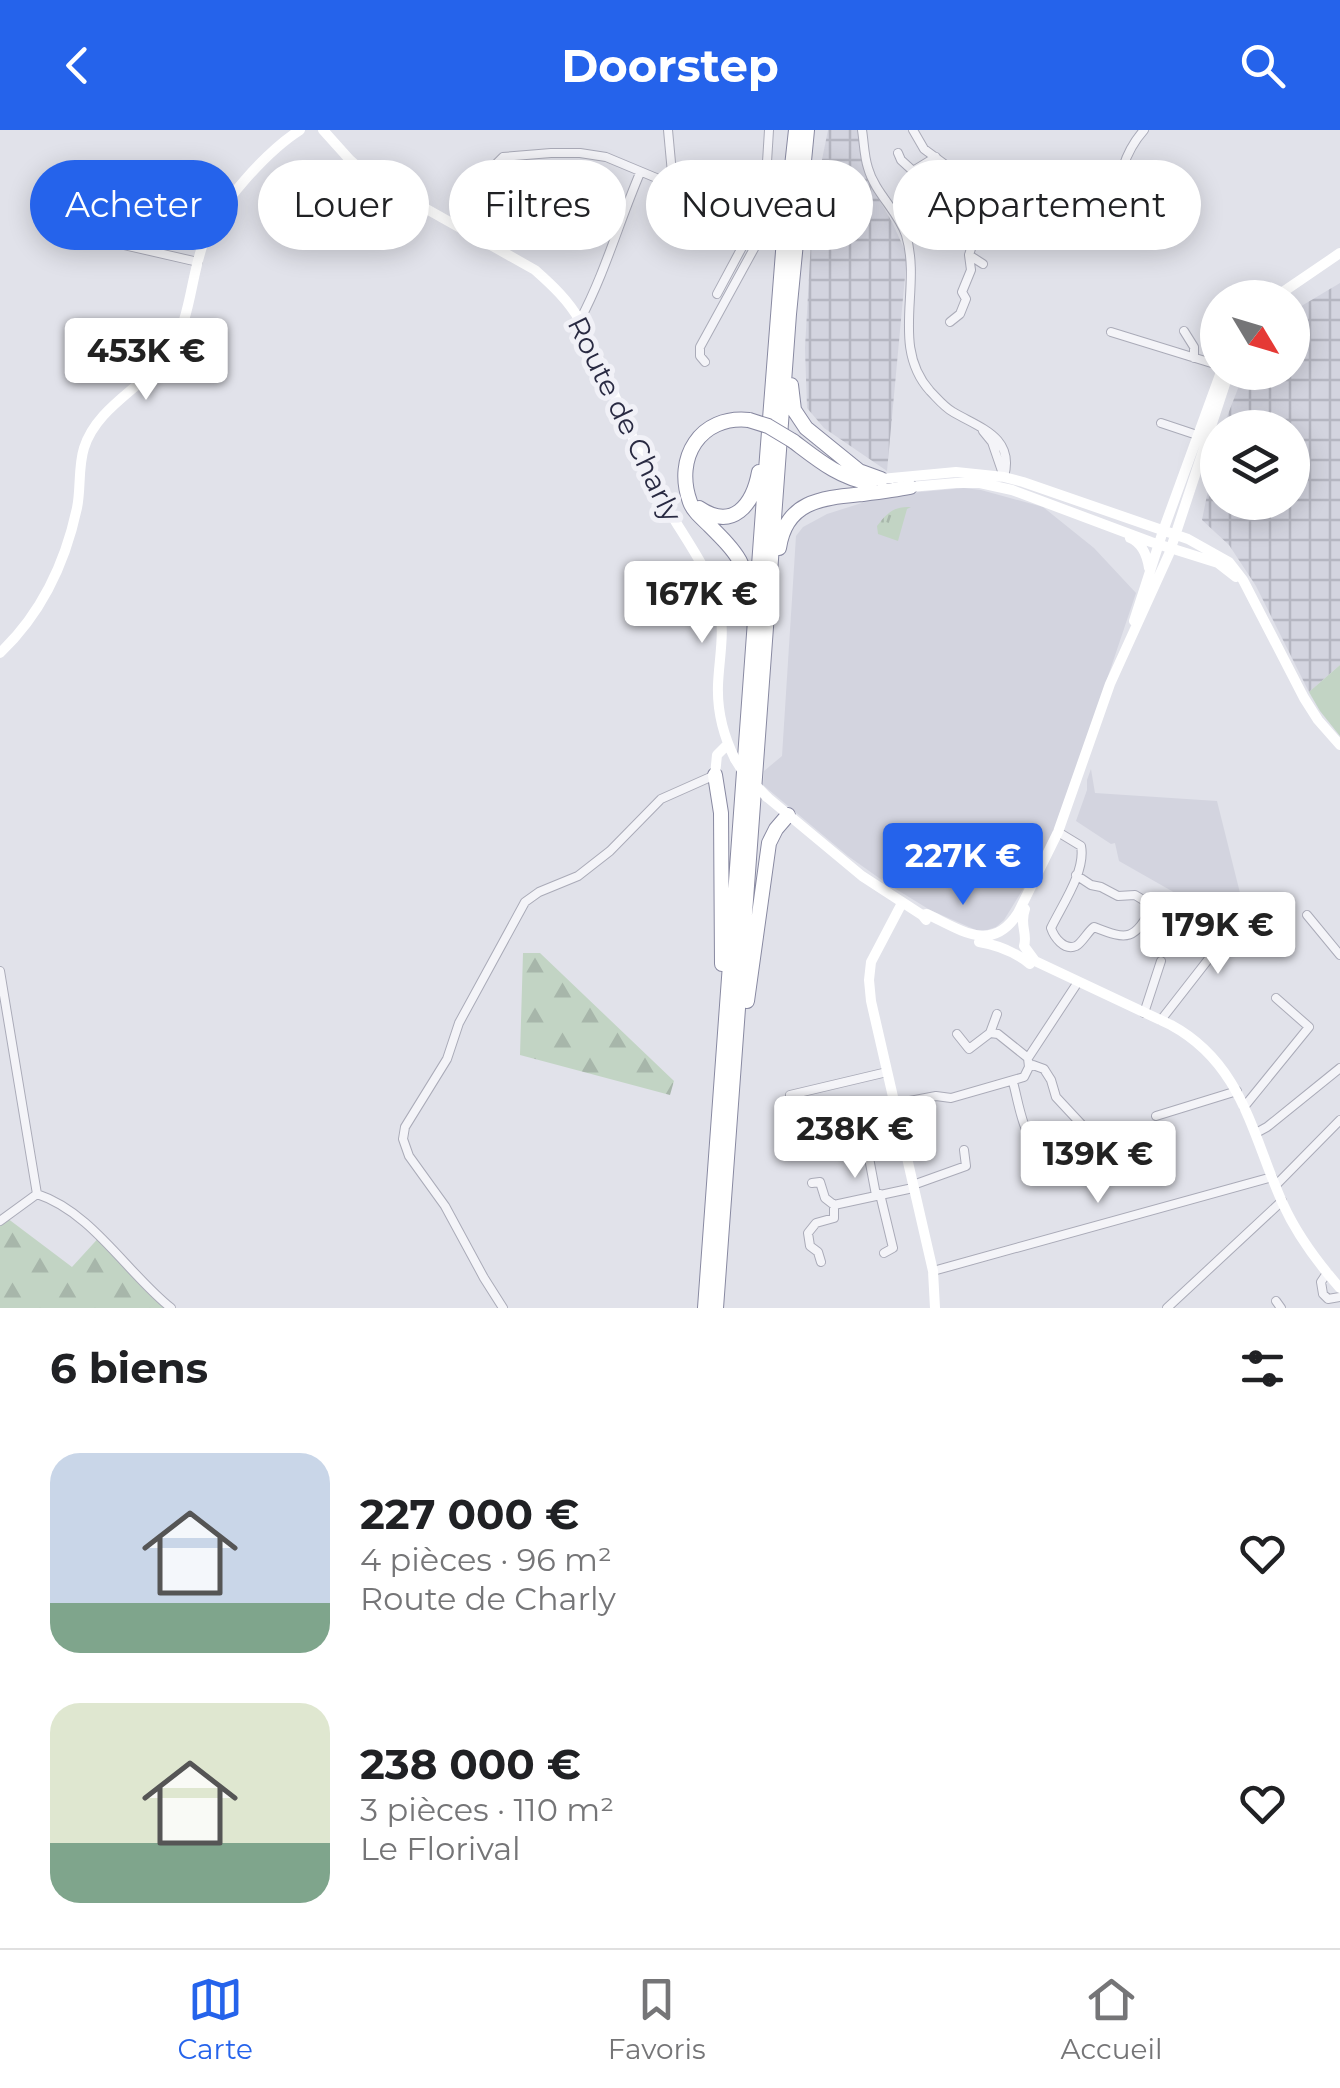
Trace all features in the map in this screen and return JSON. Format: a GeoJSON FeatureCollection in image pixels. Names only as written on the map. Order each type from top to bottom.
{"type":"FeatureCollection","features":[{"type":"Feature","properties":{"kind":"highway"},"geometry":{"type":"LineString","coordinates":[[706,1308],[771,407],[796,130]]}},
{"type":"Feature","properties":{"kind":"highway"},"geometry":{"type":"LineString","coordinates":[[716,1308],[789,314],[807,130]]}},
{"type":"Feature","properties":{"kind":"highway"},"geometry":{"type":"LineString","coordinates":[[789,314],[794,326],[791,394],[798,418],[850,465],[877,482]]}},
{"type":"Feature","properties":{"kind":"highway"},"geometry":{"type":"LineString","coordinates":[[690,496],[713,515],[727,516],[746,506],[758,478],[765,412],[771,407]]}},
{"type":"Feature","properties":{"kind":"highway"},"geometry":{"type":"LineString","coordinates":[[752,675],[746,666],[749,594],[745,571],[734,550],[696,512],[686,485],[689,453],[702,434],[719,423],[749,420],[768,426],[847,477],[910,487]]}},
{"type":"Feature","properties":{"kind":"highway"},"geometry":{"type":"LineString","coordinates":[[766,630],[772,620],[781,540],[796,512],[819,500],[910,487]]}},
{"type":"Feature","properties":{"kind":"highway"},"geometry":{"type":"LineString","coordinates":[[715,775],[721,813],[723,890],[717,1057],[723,1065]]}},
{"type":"Feature","properties":{"kind":"highway"},"geometry":{"type":"LineString","coordinates":[[735,1049],[741,1040],[769,843],[788,815]]}},
{"type":"Feature","properties":{"kind":"street"},"geometry":{"type":"LineString","coordinates":[[0,653],[42,603],[56,574],[77,507],[83,450],[93,427],[166,356],[181,332],[203,243],[224,206],[300,130]]}},
{"type":"Feature","properties":{"kind":"street","name":"Route de Charly"},"geometry":{"type":"LineString","coordinates":[[323,130],[368,176],[449,221]]}},
{"type":"Feature","properties":{"kind":"street"},"geometry":{"type":"LineString","coordinates":[[668,130],[671,160]]}},
{"type":"Feature","properties":{"kind":"street"},"geometry":{"type":"LineString","coordinates":[[767,160],[769,130]]}},
{"type":"Feature","properties":{"kind":"street"},"geometry":{"type":"LineString","coordinates":[[862,130],[868,170],[893,212]]}},
{"type":"Feature","properties":{"kind":"street"},"geometry":{"type":"LineString","coordinates":[[913,130],[924,149],[939,160]]}},
{"type":"Feature","properties":{"kind":"street"},"geometry":{"type":"LineString","coordinates":[[1126,160],[1144,130]]}},
{"type":"Feature","properties":{"kind":"street"},"geometry":{"type":"LineString","coordinates":[[500,160],[551,152],[612,160]]}},
{"type":"Feature","properties":{"kind":"street"},"geometry":{"type":"LineString","coordinates":[[898,153],[901,160]]}},
{"type":"Feature","properties":{"kind":"street"},"geometry":{"type":"LineString","coordinates":[[626,166],[646,175]]}},
{"type":"Feature","properties":{"kind":"street"},"geometry":{"type":"LineString","coordinates":[[580,320],[640,173]]}},
{"type":"Feature","properties":{"kind":"street"},"geometry":{"type":"LineString","coordinates":[[146,250],[198,262]]}},
{"type":"Feature","properties":{"kind":"street","name":"Route de Charly"},"geometry":{"type":"LineString","coordinates":[[500,250],[535,270],[559,291],[580,320],[659,493],[707,574],[719,605],[723,635],[719,712],[732,753],[754,784],[862,876],[924,919],[1000,947]]}},
{"type":"Feature","properties":{"kind":"street"},"geometry":{"type":"LineString","coordinates":[[717,294],[745,250]]}},
{"type":"Feature","properties":{"kind":"street"},"geometry":{"type":"LineString","coordinates":[[706,362],[700,356],[700,347],[746,250]]}},
{"type":"Feature","properties":{"kind":"street"},"geometry":{"type":"LineString","coordinates":[[909,250],[909,354],[914,370],[950,410],[996,438],[1006,456],[1004,477]]}},
{"type":"Feature","properties":{"kind":"street"},"geometry":{"type":"LineString","coordinates":[[950,322],[960,314],[966,299],[962,292],[971,270],[971,250]]}},
{"type":"Feature","properties":{"kind":"street"},"geometry":{"type":"LineString","coordinates":[[1300,280],[1340,253]]}},
{"type":"Feature","properties":{"kind":"street"},"geometry":{"type":"LineString","coordinates":[[969,255],[983,264]]}},
{"type":"Feature","properties":{"kind":"street"},"geometry":{"type":"LineString","coordinates":[[1310,282],[1340,261]]}},
{"type":"Feature","properties":{"kind":"street"},"geometry":{"type":"LineString","coordinates":[[1112,332],[1200,360]]}},
{"type":"Feature","properties":{"kind":"street"},"geometry":{"type":"LineString","coordinates":[[1184,332],[1194,347],[1194,358]]}},
{"type":"Feature","properties":{"kind":"street"},"geometry":{"type":"LineString","coordinates":[[1161,423],[1200,436]]}},
{"type":"Feature","properties":{"kind":"street"},"geometry":{"type":"LineString","coordinates":[[977,424],[992,442],[1012,490]]}},
{"type":"Feature","properties":{"kind":"street"},"geometry":{"type":"LineString","coordinates":[[1020,950],[1026,938],[1022,930],[1024,912],[1060,834],[1110,684],[1158,566],[1180,502],[1182,482],[1200,443]]}},
{"type":"Feature","properties":{"kind":"street"},"geometry":{"type":"LineString","coordinates":[[1167,540],[1200,446]]}},
{"type":"Feature","properties":{"kind":"street"},"geometry":{"type":"LineString","coordinates":[[980,479],[991,466],[995,452]]}},
{"type":"Feature","properties":{"kind":"street"},"geometry":{"type":"LineString","coordinates":[[877,482],[956,472],[993,483],[1004,477],[1138,523],[1167,540]]}},
{"type":"Feature","properties":{"kind":"street"},"geometry":{"type":"LineString","coordinates":[[910,487],[980,479],[1124,530],[1201,552],[1227,569],[1250,596],[1311,709],[1340,744]]}},
{"type":"Feature","properties":{"kind":"street"},"geometry":{"type":"LineString","coordinates":[[1182,482],[1181,501],[1189,530],[1201,552]]}},
{"type":"Feature","properties":{"kind":"street"},"geometry":{"type":"LineString","coordinates":[[1038,488],[1047,502]]}},
{"type":"Feature","properties":{"kind":"street"},"geometry":{"type":"LineString","coordinates":[[1138,523],[1162,516],[1181,501]]}},
{"type":"Feature","properties":{"kind":"street"},"geometry":{"type":"LineString","coordinates":[[1110,525],[1138,543],[1153,578]]}},
{"type":"Feature","properties":{"kind":"street"},"geometry":{"type":"LineString","coordinates":[[1153,578],[1174,562],[1201,552]]}},
{"type":"Feature","properties":{"kind":"street"},"geometry":{"type":"LineString","coordinates":[[503,1308],[445,1206],[409,1156],[403,1139],[405,1127],[447,1059],[459,1023],[526,902],[578,876],[610,852],[660,798],[715,775],[732,753]]}},
{"type":"Feature","properties":{"kind":"street"},"geometry":{"type":"LineString","coordinates":[[1060,834],[1083,848],[1076,875],[1051,928],[1062,944],[1078,945],[1094,927],[1113,936],[1135,934],[1153,906]]}},
{"type":"Feature","properties":{"kind":"street"},"geometry":{"type":"LineString","coordinates":[[1020,950],[1007,952],[998,940],[1060,834]]}},
{"type":"Feature","properties":{"kind":"street"},"geometry":{"type":"LineString","coordinates":[[1076,875],[1118,896],[1134,895],[1191,928]]}},
{"type":"Feature","properties":{"kind":"street"},"geometry":{"type":"LineString","coordinates":[[902,903],[871,962],[869,980],[933,1271],[936,1308]]}},
{"type":"Feature","properties":{"kind":"street"},"geometry":{"type":"LineString","coordinates":[[1161,1020],[1246,911]]}},
{"type":"Feature","properties":{"kind":"street","name":"Route de Charly"},"geometry":{"type":"LineString","coordinates":[[922,916],[927,914],[980,937],[990,937],[1004,929]]}},
{"type":"Feature","properties":{"kind":"street"},"geometry":{"type":"LineString","coordinates":[[1307,914],[1340,955]]}},
{"type":"Feature","properties":{"kind":"street"},"geometry":{"type":"LineString","coordinates":[[1004,929],[1015,926],[1022,930]]}},
{"type":"Feature","properties":{"kind":"street"},"geometry":{"type":"LineString","coordinates":[[1020,950],[1032,966],[1078,982],[1161,1020],[1206,1049],[1220,1064],[1244,1106],[1282,1202],[1340,1288]]}},
{"type":"Feature","properties":{"kind":"street"},"geometry":{"type":"LineString","coordinates":[[1144,1013],[1162,960]]}},
{"type":"Feature","properties":{"kind":"street"},"geometry":{"type":"LineString","coordinates":[[0,971],[37,1194]]}},
{"type":"Feature","properties":{"kind":"street"},"geometry":{"type":"LineString","coordinates":[[894,1104],[936,1096],[952,1098],[1024,1077],[1028,1063],[1078,982]]}},
{"type":"Feature","properties":{"kind":"street"},"geometry":{"type":"LineString","coordinates":[[1244,1106],[1308,1026],[1276,998]]}},
{"type":"Feature","properties":{"kind":"street"},"geometry":{"type":"LineString","coordinates":[[957,1034],[969,1049],[990,1033],[997,1014]]}},
{"type":"Feature","properties":{"kind":"street"},"geometry":{"type":"LineString","coordinates":[[990,1033],[998,1034],[1028,1063],[1044,1068],[1056,1097],[1084,1126],[1085,1133],[1038,1149],[1017,1104],[1013,1082]]}},
{"type":"Feature","properties":{"kind":"street"},"geometry":{"type":"LineString","coordinates":[[1256,1132],[1340,1068]]}},
{"type":"Feature","properties":{"kind":"street"},"geometry":{"type":"LineString","coordinates":[[790,1095],[887,1072]]}},
{"type":"Feature","properties":{"kind":"street"},"geometry":{"type":"LineString","coordinates":[[1156,1116],[1236,1091]]}},
{"type":"Feature","properties":{"kind":"street"},"geometry":{"type":"LineString","coordinates":[[933,1271],[1274,1181],[1340,1120]]}},
{"type":"Feature","properties":{"kind":"street"},"geometry":{"type":"LineString","coordinates":[[866,1142],[893,1248],[884,1253]]}},
{"type":"Feature","properties":{"kind":"street"},"geometry":{"type":"LineString","coordinates":[[834,1205],[913,1186],[966,1166],[964,1150]]}},
{"type":"Feature","properties":{"kind":"street"},"geometry":{"type":"LineString","coordinates":[[812,1182],[820,1182],[825,1198],[834,1205]]}},
{"type":"Feature","properties":{"kind":"street"},"geometry":{"type":"LineString","coordinates":[[0,1221],[37,1194]]}},
{"type":"Feature","properties":{"kind":"street"},"geometry":{"type":"LineString","coordinates":[[37,1194],[51,1199],[99,1235],[151,1292],[171,1308]]}},
{"type":"Feature","properties":{"kind":"street"},"geometry":{"type":"LineString","coordinates":[[1167,1308],[1282,1202]]}},
{"type":"Feature","properties":{"kind":"street"},"geometry":{"type":"LineString","coordinates":[[820,1262],[818,1252],[810,1246],[808,1233],[816,1223],[834,1218],[834,1205]]}},
{"type":"Feature","properties":{"kind":"street"},"geometry":{"type":"LineString","coordinates":[[1325,1297],[1321,1282],[1327,1273]]}},
{"type":"Feature","properties":{"kind":"street"},"geometry":{"type":"LineString","coordinates":[[1325,1297],[1340,1296]]}},
{"type":"Feature","properties":{"kind":"street"},"geometry":{"type":"LineString","coordinates":[[1318,1308],[1325,1297]]}},
{"type":"Feature","properties":{"kind":"shaded area"},"geometry":{"type":"Polygon","coordinates":[[[828,130],[858,130],[863,160],[822,160],[828,130]]]}},
{"type":"Feature","properties":{"kind":"shaded area"},"geometry":{"type":"Polygon","coordinates":[[[873,189],[893,224],[893,250],[905,250],[907,255],[887,471],[824,428],[807,408],[805,348],[810,250],[873,250],[873,189]]]}},
{"type":"Feature","properties":{"kind":"shaded area"},"geometry":{"type":"Polygon","coordinates":[[[1340,283],[1340,665],[1309,692],[1256,586],[1229,545],[1202,520],[1310,520],[1310,410],[1230,410],[1237,390],[1310,390],[1310,301],[1340,283]]]}},
{"type":"Feature","properties":{"kind":"shaded area"},"geometry":{"type":"Polygon","coordinates":[[[964,488],[1043,507],[1094,548],[1136,593],[1053,840],[1004,920],[987,930],[976,930],[930,910],[886,883],[763,785],[764,771],[782,756],[796,536],[803,527],[827,514],[887,495],[964,488]]]}},
{"type":"Feature","properties":{"kind":"shaded area"},"geometry":{"type":"Polygon","coordinates":[[[1091,769],[1095,793],[1217,801],[1243,905],[1228,923],[1119,861],[1115,843],[1076,821],[1091,769]]]}},
{"type":"Feature","properties":{"kind":"green space"},"geometry":{"type":"Polygon","coordinates":[[[911,507],[907,509],[898,541],[878,534],[877,526],[888,514],[911,507]]]}},
{"type":"Feature","properties":{"kind":"green space"},"geometry":{"type":"Polygon","coordinates":[[[1340,665],[1340,736],[1309,692],[1340,665]]]}},
{"type":"Feature","properties":{"kind":"green space"},"geometry":{"type":"Polygon","coordinates":[[[523,953],[540,953],[674,1081],[670,1095],[520,1055],[523,953]]]}},
{"type":"Feature","properties":{"kind":"green space"},"geometry":{"type":"Polygon","coordinates":[[[7,1218],[72,1267],[103,1233],[137,1278],[176,1308],[0,1308],[0,1224],[7,1218]]]}}]}
